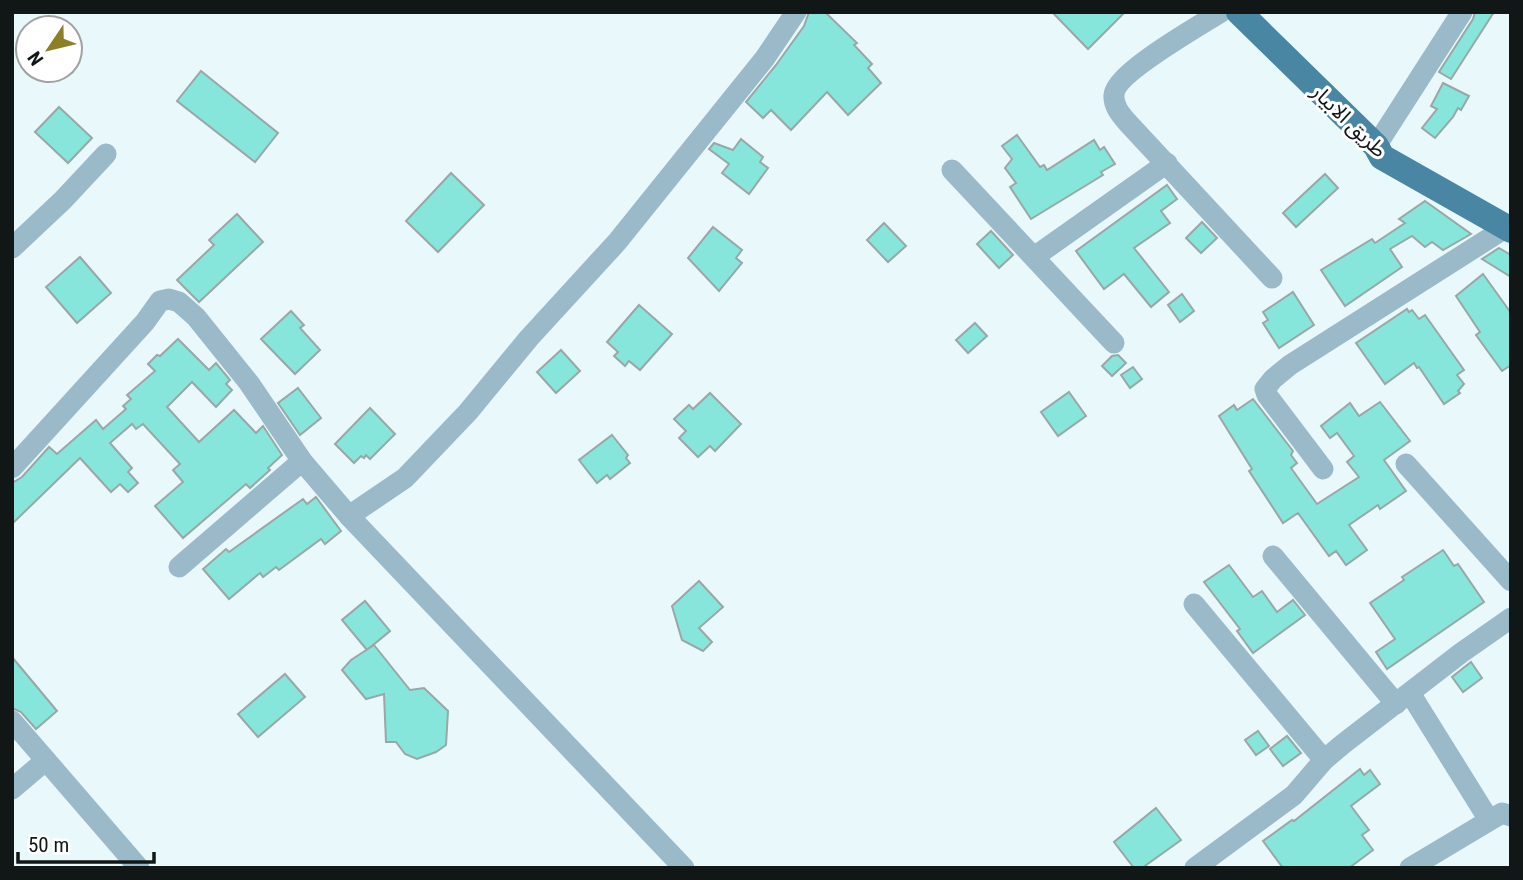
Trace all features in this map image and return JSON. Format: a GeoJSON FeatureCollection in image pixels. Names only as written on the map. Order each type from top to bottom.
{"type":"FeatureCollection","features":[{"type":"Feature","properties":{"kind":"main road","name":"طريق الابيار"},"geometry":{"type":"LineString","coordinates":[[1239,12],[1376,146],[1382,157],[1509,229]]}},
{"type":"Feature","properties":{"kind":"street"},"geometry":{"type":"LineString","coordinates":[[349,516],[405,478],[468,412],[529,338],[625,232],[765,58],[796,12]]}},
{"type":"Feature","properties":{"kind":"street"},"geometry":{"type":"LineString","coordinates":[[1222,12],[1125,76],[1114,91],[1118,110],[1272,278]]}},
{"type":"Feature","properties":{"kind":"street"},"geometry":{"type":"LineString","coordinates":[[1376,146],[1462,12]]}},
{"type":"Feature","properties":{"kind":"street"},"geometry":{"type":"LineString","coordinates":[[12,248],[63,200],[106,154]]}},
{"type":"Feature","properties":{"kind":"street"},"geometry":{"type":"LineString","coordinates":[[1034,257],[1167,163]]}},
{"type":"Feature","properties":{"kind":"street"},"geometry":{"type":"LineString","coordinates":[[952,170],[1114,344]]}},
{"type":"Feature","properties":{"kind":"street"},"geometry":{"type":"LineString","coordinates":[[1323,469],[1267,395],[1265,389],[1268,383],[1290,365],[1509,229]]}},
{"type":"Feature","properties":{"kind":"street"},"geometry":{"type":"LineString","coordinates":[[12,468],[145,322],[160,301],[169,299],[179,302],[196,317],[249,383],[302,461],[349,516],[684,868]]}},
{"type":"Feature","properties":{"kind":"street"},"geometry":{"type":"LineString","coordinates":[[179,567],[302,461]]}},
{"type":"Feature","properties":{"kind":"street"},"geometry":{"type":"LineString","coordinates":[[1406,464],[1511,581]]}},
{"type":"Feature","properties":{"kind":"street"},"geometry":{"type":"LineString","coordinates":[[1273,556],[1403,698],[1489,820]]}},
{"type":"Feature","properties":{"kind":"street"},"geometry":{"type":"LineString","coordinates":[[1194,604],[1324,760]]}},
{"type":"Feature","properties":{"kind":"street"},"geometry":{"type":"LineString","coordinates":[[1195,868],[1294,795],[1324,760],[1511,618]]}},
{"type":"Feature","properties":{"kind":"street"},"geometry":{"type":"LineString","coordinates":[[12,721],[139,868]]}},
{"type":"Feature","properties":{"kind":"street"},"geometry":{"type":"LineString","coordinates":[[12,789],[45,761]]}},
{"type":"Feature","properties":{"kind":"street"},"geometry":{"type":"LineString","coordinates":[[1410,868],[1502,813],[1511,816]]}},
{"type":"Feature","properties":{"kind":"building"},"geometry":{"type":"Polygon","coordinates":[[[809,12],[825,12],[857,43],[854,45],[872,64],[868,68],[881,83],[848,115],[827,92],[791,130],[771,110],[763,118],[746,102],[804,26],[809,12]]]}},
{"type":"Feature","properties":{"kind":"building"},"geometry":{"type":"Polygon","coordinates":[[[1052,12],[1125,12],[1088,49],[1052,12]]]}},
{"type":"Feature","properties":{"kind":"building"},"geometry":{"type":"Polygon","coordinates":[[[1475,12],[1494,12],[1451,79],[1439,72],[1475,12]]]}},
{"type":"Feature","properties":{"kind":"building"},"geometry":{"type":"Polygon","coordinates":[[[201,71],[278,133],[255,162],[177,101],[201,71]]]}},
{"type":"Feature","properties":{"kind":"building"},"geometry":{"type":"Polygon","coordinates":[[[1443,83],[1469,96],[1461,110],[1458,108],[1435,138],[1422,128],[1437,109],[1431,106],[1443,83]]]}},
{"type":"Feature","properties":{"kind":"building"},"geometry":{"type":"Polygon","coordinates":[[[59,107],[92,138],[68,163],[35,132],[59,107]]]}},
{"type":"Feature","properties":{"kind":"building"},"geometry":{"type":"Polygon","coordinates":[[[1017,135],[1040,167],[1044,165],[1047,170],[1094,140],[1100,150],[1104,147],[1115,164],[1101,172],[1103,175],[1031,219],[1010,187],[1016,183],[1005,168],[1012,159],[1002,146],[1017,135]]]}},
{"type":"Feature","properties":{"kind":"building"},"geometry":{"type":"Polygon","coordinates":[[[741,139],[763,157],[760,162],[768,168],[749,194],[722,173],[729,164],[709,149],[714,143],[733,150],[741,139]]]}},
{"type":"Feature","properties":{"kind":"building"},"geometry":{"type":"Polygon","coordinates":[[[451,173],[484,205],[438,252],[406,221],[451,173]]]}},
{"type":"Feature","properties":{"kind":"building"},"geometry":{"type":"Polygon","coordinates":[[[1325,174],[1338,188],[1296,227],[1283,213],[1325,174]]]}},
{"type":"Feature","properties":{"kind":"building"},"geometry":{"type":"Polygon","coordinates":[[[1167,185],[1177,199],[1161,211],[1170,223],[1134,248],[1169,292],[1151,307],[1124,274],[1104,289],[1076,251],[1167,185]]]}},
{"type":"Feature","properties":{"kind":"building"},"geometry":{"type":"Polygon","coordinates":[[[1425,201],[1471,234],[1443,250],[1432,242],[1425,247],[1412,236],[1390,249],[1402,267],[1345,306],[1321,270],[1372,239],[1375,243],[1405,223],[1399,219],[1425,201]]]}},
{"type":"Feature","properties":{"kind":"building"},"geometry":{"type":"Polygon","coordinates":[[[237,214],[263,242],[199,302],[177,280],[214,245],[209,240],[237,214]]]}},
{"type":"Feature","properties":{"kind":"building"},"geometry":{"type":"Polygon","coordinates":[[[1202,222],[1217,238],[1201,253],[1186,238],[1202,222]]]}},
{"type":"Feature","properties":{"kind":"building"},"geometry":{"type":"Polygon","coordinates":[[[884,223],[906,246],[888,262],[867,240],[884,223]]]}},
{"type":"Feature","properties":{"kind":"building"},"geometry":{"type":"Polygon","coordinates":[[[713,227],[742,250],[736,258],[742,263],[719,291],[688,258],[713,227]]]}},
{"type":"Feature","properties":{"kind":"building"},"geometry":{"type":"Polygon","coordinates":[[[991,231],[1013,255],[999,268],[977,244],[991,231]]]}},
{"type":"Feature","properties":{"kind":"building"},"geometry":{"type":"Polygon","coordinates":[[[1499,248],[1511,255],[1511,277],[1482,259],[1499,248]]]}},
{"type":"Feature","properties":{"kind":"building"},"geometry":{"type":"Polygon","coordinates":[[[80,257],[111,293],[77,323],[46,287],[80,257]]]}},
{"type":"Feature","properties":{"kind":"building"},"geometry":{"type":"Polygon","coordinates":[[[1483,274],[1511,313],[1511,365],[1502,371],[1476,335],[1480,332],[1456,296],[1483,274]]]}},
{"type":"Feature","properties":{"kind":"building"},"geometry":{"type":"Polygon","coordinates":[[[1293,292],[1314,325],[1279,348],[1263,323],[1268,320],[1263,312],[1293,292]]]}},
{"type":"Feature","properties":{"kind":"building"},"geometry":{"type":"Polygon","coordinates":[[[1182,294],[1194,311],[1180,322],[1168,305],[1182,294]]]}},
{"type":"Feature","properties":{"kind":"building"},"geometry":{"type":"Polygon","coordinates":[[[639,305],[672,334],[640,370],[629,361],[625,366],[614,356],[618,352],[607,342],[639,305]]]}},
{"type":"Feature","properties":{"kind":"building"},"geometry":{"type":"Polygon","coordinates":[[[1407,309],[1409,312],[1412,310],[1419,319],[1425,315],[1464,370],[1457,375],[1464,384],[1458,391],[1460,393],[1444,404],[1414,363],[1385,384],[1356,343],[1407,309]]]}},
{"type":"Feature","properties":{"kind":"building"},"geometry":{"type":"Polygon","coordinates":[[[291,311],[304,325],[300,328],[320,350],[295,374],[261,339],[291,311]]]}},
{"type":"Feature","properties":{"kind":"building"},"geometry":{"type":"Polygon","coordinates":[[[975,323],[987,336],[968,353],[956,340],[975,323]]]}},
{"type":"Feature","properties":{"kind":"building"},"geometry":{"type":"Polygon","coordinates":[[[178,339],[209,370],[216,363],[230,380],[226,384],[232,390],[216,407],[192,382],[167,407],[199,442],[234,410],[256,433],[263,426],[282,455],[268,468],[270,470],[250,488],[246,484],[183,538],[155,506],[183,482],[173,470],[180,464],[143,424],[136,429],[132,424],[110,443],[132,468],[128,472],[138,483],[128,492],[120,484],[111,492],[80,458],[12,524],[12,483],[22,477],[49,447],[57,454],[96,420],[103,429],[126,409],[123,406],[131,399],[127,395],[155,371],[148,364],[178,339]]]}},
{"type":"Feature","properties":{"kind":"building"},"geometry":{"type":"Polygon","coordinates":[[[561,350],[580,371],[556,393],[537,372],[561,350]]]}},
{"type":"Feature","properties":{"kind":"building"},"geometry":{"type":"Polygon","coordinates":[[[1118,355],[1126,363],[1112,376],[1102,366],[1112,356],[1118,355]]]}},
{"type":"Feature","properties":{"kind":"building"},"geometry":{"type":"Polygon","coordinates":[[[1133,367],[1142,379],[1130,388],[1121,375],[1133,367]]]}},
{"type":"Feature","properties":{"kind":"building"},"geometry":{"type":"Polygon","coordinates":[[[298,388],[321,418],[300,435],[278,403],[298,388]]]}},
{"type":"Feature","properties":{"kind":"building"},"geometry":{"type":"Polygon","coordinates":[[[1069,392],[1086,416],[1058,436],[1041,412],[1069,392]]]}},
{"type":"Feature","properties":{"kind":"building"},"geometry":{"type":"Polygon","coordinates":[[[710,393],[741,424],[715,451],[710,446],[698,457],[679,438],[686,431],[674,419],[689,405],[693,409],[710,393]]]}},
{"type":"Feature","properties":{"kind":"building"},"geometry":{"type":"Polygon","coordinates":[[[1253,399],[1293,451],[1291,455],[1297,463],[1291,468],[1317,504],[1359,477],[1347,462],[1354,456],[1337,433],[1330,438],[1321,426],[1350,403],[1359,416],[1380,402],[1410,441],[1384,460],[1406,491],[1380,509],[1378,505],[1349,525],[1367,550],[1346,565],[1336,551],[1329,556],[1298,513],[1283,523],[1249,471],[1252,469],[1219,416],[1234,405],[1237,410],[1253,399]]]}},
{"type":"Feature","properties":{"kind":"building"},"geometry":{"type":"Polygon","coordinates":[[[370,408],[395,434],[370,459],[366,455],[364,458],[361,456],[354,463],[335,444],[370,408]]]}},
{"type":"Feature","properties":{"kind":"building"},"geometry":{"type":"Polygon","coordinates":[[[612,435],[628,455],[626,458],[630,463],[610,479],[607,475],[597,483],[579,460],[612,435]]]}},
{"type":"Feature","properties":{"kind":"building"},"geometry":{"type":"Polygon","coordinates":[[[316,497],[341,531],[325,544],[321,539],[279,570],[276,567],[263,577],[260,573],[229,599],[203,569],[226,549],[229,552],[303,499],[307,504],[316,497]]]}},
{"type":"Feature","properties":{"kind":"building"},"geometry":{"type":"Polygon","coordinates":[[[1443,550],[1454,566],[1458,564],[1484,602],[1387,669],[1376,652],[1395,639],[1370,603],[1404,580],[1402,577],[1443,550]]]}},
{"type":"Feature","properties":{"kind":"building"},"geometry":{"type":"Polygon","coordinates":[[[1229,565],[1253,597],[1262,591],[1277,612],[1293,600],[1305,615],[1253,653],[1237,631],[1240,629],[1204,582],[1229,565]]]}},
{"type":"Feature","properties":{"kind":"building"},"geometry":{"type":"Polygon","coordinates":[[[699,581],[723,607],[699,628],[712,642],[703,651],[682,640],[672,606],[699,581]]]}},
{"type":"Feature","properties":{"kind":"building"},"geometry":{"type":"Polygon","coordinates":[[[365,601],[390,631],[367,650],[342,620],[365,601]]]}},
{"type":"Feature","properties":{"kind":"building"},"geometry":{"type":"Polygon","coordinates":[[[374,645],[410,690],[424,688],[448,711],[446,745],[436,752],[417,759],[405,754],[396,742],[386,742],[384,694],[366,699],[342,670],[351,660],[374,645]]]}},
{"type":"Feature","properties":{"kind":"building"},"geometry":{"type":"Polygon","coordinates":[[[12,657],[57,711],[36,729],[21,712],[12,708],[12,657]]]}},
{"type":"Feature","properties":{"kind":"building"},"geometry":{"type":"Polygon","coordinates":[[[1471,662],[1482,678],[1463,692],[1452,677],[1471,662]]]}},
{"type":"Feature","properties":{"kind":"building"},"geometry":{"type":"Polygon","coordinates":[[[285,674],[305,697],[258,737],[238,714],[285,674]]]}},
{"type":"Feature","properties":{"kind":"building"},"geometry":{"type":"Polygon","coordinates":[[[1258,731],[1269,746],[1256,755],[1245,740],[1258,731]]]}},
{"type":"Feature","properties":{"kind":"building"},"geometry":{"type":"Polygon","coordinates":[[[1287,736],[1301,753],[1283,766],[1270,749],[1287,736]]]}},
{"type":"Feature","properties":{"kind":"building"},"geometry":{"type":"Polygon","coordinates":[[[1360,769],[1364,775],[1370,770],[1380,784],[1351,806],[1369,830],[1362,835],[1373,850],[1349,868],[1283,868],[1263,841],[1294,821],[1360,769]]]}},
{"type":"Feature","properties":{"kind":"building"},"geometry":{"type":"Polygon","coordinates":[[[1156,808],[1181,840],[1142,868],[1134,868],[1114,842],[1156,808]]]}}]}
